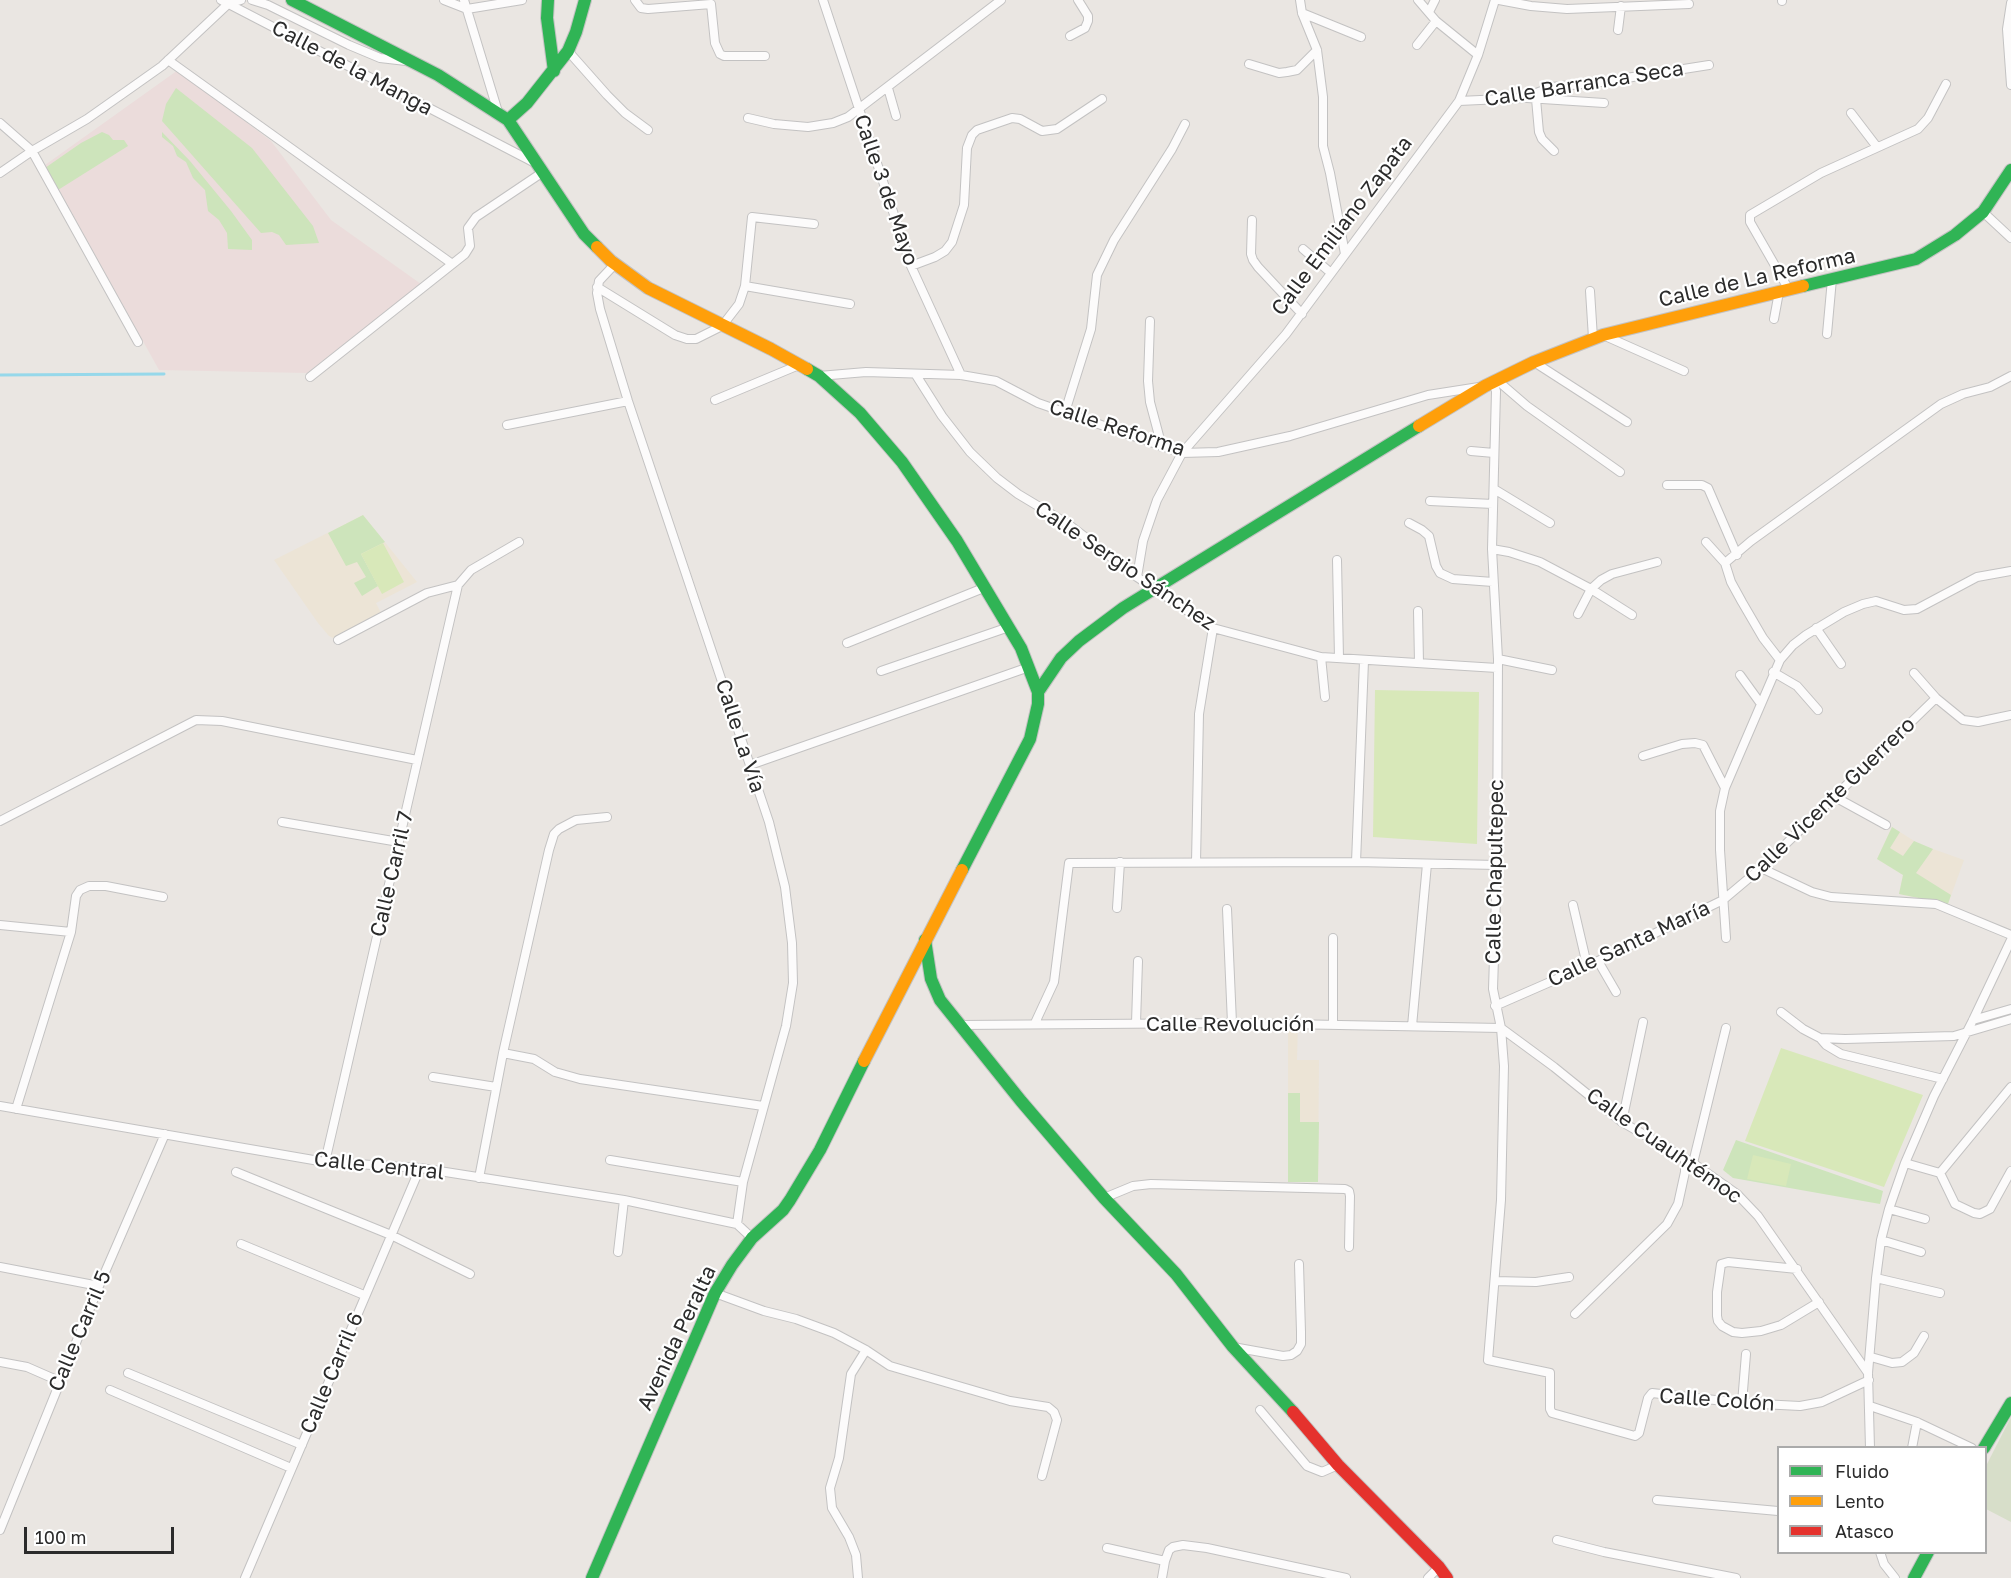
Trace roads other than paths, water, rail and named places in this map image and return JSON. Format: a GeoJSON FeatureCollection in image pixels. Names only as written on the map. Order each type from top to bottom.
{"type":"FeatureCollection","features":[{"type":"Feature","properties":{"kind":"main road"},"geometry":{"type":"LineString","coordinates":[[292,0],[438,75],[498,112],[508,120],[584,234],[615,264],[648,288],[819,376],[860,413],[902,462],[957,541],[1021,648],[1038,692]]}},
{"type":"Feature","properties":{"kind":"main road"},"geometry":{"type":"LineString","coordinates":[[548,0],[547,18],[554,70]]}},
{"type":"Feature","properties":{"kind":"main road"},"geometry":{"type":"LineString","coordinates":[[508,120],[527,103],[568,51],[585,0]]}},
{"type":"Feature","properties":{"kind":"main road","name":"Calle de La Reforma"},"geometry":{"type":"LineString","coordinates":[[1492,383],[1534,362],[1598,336],[1916,259],[1955,235],[1983,212],[2011,170]]}},
{"type":"Feature","properties":{"kind":"main road"},"geometry":{"type":"LineString","coordinates":[[1038,692],[1061,658],[1079,641],[1123,608],[1492,383]]}},
{"type":"Feature","properties":{"kind":"main road","name":"Avenida Peralta"},"geometry":{"type":"LineString","coordinates":[[592,1578],[715,1293],[732,1264],[752,1238],[786,1205],[820,1150],[925,939],[1022,757],[1030,739],[1038,704],[1038,692]]}},
{"type":"Feature","properties":{"kind":"main road"},"geometry":{"type":"LineString","coordinates":[[925,939],[931,979],[936,992],[1021,1101],[1104,1198],[1176,1274],[1233,1347],[1338,1465],[1439,1567],[1447,1578]]}},
{"type":"Feature","properties":{"kind":"main road"},"geometry":{"type":"LineString","coordinates":[[1985,1446],[2011,1403]]}},
{"type":"Feature","properties":{"kind":"main road"},"geometry":{"type":"LineString","coordinates":[[1914,1578],[1927,1554]]}},
{"type":"Feature","properties":{"kind":"street"},"geometry":{"type":"LineString","coordinates":[[0,173],[32,151],[87,119],[138,83],[168,60],[225,2],[241,0]]}},
{"type":"Feature","properties":{"kind":"street"},"geometry":{"type":"LineString","coordinates":[[252,0],[268,5],[380,58],[410,61]]}},
{"type":"Feature","properties":{"kind":"street"},"geometry":{"type":"LineString","coordinates":[[444,0],[466,5],[522,0]]}},
{"type":"Feature","properties":{"kind":"street"},"geometry":{"type":"LineString","coordinates":[[635,0],[641,8],[648,9],[711,4],[715,43],[720,54],[724,56],[765,56]]}},
{"type":"Feature","properties":{"kind":"street","name":"Calle 3 de Mayo"},"geometry":{"type":"LineString","coordinates":[[823,0],[911,266],[961,375]]}},
{"type":"Feature","properties":{"kind":"street"},"geometry":{"type":"LineString","coordinates":[[748,118],[774,124],[808,127],[833,123],[858,111],[1001,0]]}},
{"type":"Feature","properties":{"kind":"street"},"geometry":{"type":"LineString","coordinates":[[1070,36],[1084,28],[1088,21],[1088,16],[1078,0]]}},
{"type":"Feature","properties":{"kind":"street"},"geometry":{"type":"LineString","coordinates":[[1300,0],[1302,13],[1317,50],[1323,97],[1323,146],[1345,254]]}},
{"type":"Feature","properties":{"kind":"street"},"geometry":{"type":"LineString","coordinates":[[1418,0],[1436,21],[1478,55]]}},
{"type":"Feature","properties":{"kind":"street"},"geometry":{"type":"LineString","coordinates":[[1429,12],[1435,0]]}},
{"type":"Feature","properties":{"kind":"street","name":"Calle Emiliano Zapata"},"geometry":{"type":"LineString","coordinates":[[1137,577],[1143,541],[1153,510],[1182,453],[1302,314],[1459,101],[1478,55],[1495,0]]}},
{"type":"Feature","properties":{"kind":"street"},"geometry":{"type":"LineString","coordinates":[[1499,0],[1567,9],[1689,4]]}},
{"type":"Feature","properties":{"kind":"street","name":"Calle de la Manga"},"geometry":{"type":"LineString","coordinates":[[225,2],[541,168]]}},
{"type":"Feature","properties":{"kind":"street"},"geometry":{"type":"LineString","coordinates":[[2011,3],[2007,29],[2011,85]]}},
{"type":"Feature","properties":{"kind":"street"},"geometry":{"type":"LineString","coordinates":[[466,5],[498,112]]}},
{"type":"Feature","properties":{"kind":"street"},"geometry":{"type":"LineString","coordinates":[[1618,30],[1622,6]]}},
{"type":"Feature","properties":{"kind":"street"},"geometry":{"type":"LineString","coordinates":[[1302,13],[1360,37]]}},
{"type":"Feature","properties":{"kind":"street"},"geometry":{"type":"LineString","coordinates":[[1417,45],[1436,21]]}},
{"type":"Feature","properties":{"kind":"street"},"geometry":{"type":"LineString","coordinates":[[1250,64],[1279,73],[1297,70],[1317,50]]}},
{"type":"Feature","properties":{"kind":"street"},"geometry":{"type":"LineString","coordinates":[[568,51],[607,95],[648,130]]}},
{"type":"Feature","properties":{"kind":"street"},"geometry":{"type":"LineString","coordinates":[[168,60],[451,263]]}},
{"type":"Feature","properties":{"kind":"street","name":"Calle Barranca Seca"},"geometry":{"type":"LineString","coordinates":[[1459,101],[1523,98],[1552,87],[1601,82],[1709,65]]}},
{"type":"Feature","properties":{"kind":"street"},"geometry":{"type":"LineString","coordinates":[[1774,319],[1784,291],[1750,222],[1750,215],[1821,173],[1912,133],[1923,125],[1946,84]]}},
{"type":"Feature","properties":{"kind":"street"},"geometry":{"type":"LineString","coordinates":[[888,88],[896,117]]}},
{"type":"Feature","properties":{"kind":"street"},"geometry":{"type":"LineString","coordinates":[[1523,98],[1604,103]]}},
{"type":"Feature","properties":{"kind":"street"},"geometry":{"type":"LineString","coordinates":[[911,266],[935,257],[945,251],[952,242],[964,205],[967,148],[972,135],[977,130],[1012,118],[1020,119],[1042,131],[1057,129],[1102,99]]}},
{"type":"Feature","properties":{"kind":"street"},"geometry":{"type":"LineString","coordinates":[[1536,99],[1539,132],[1542,140],[1554,152]]}},
{"type":"Feature","properties":{"kind":"street"},"geometry":{"type":"LineString","coordinates":[[1851,113],[1877,147]]}},
{"type":"Feature","properties":{"kind":"street"},"geometry":{"type":"LineString","coordinates":[[0,123],[32,151],[138,342]]}},
{"type":"Feature","properties":{"kind":"street"},"geometry":{"type":"LineString","coordinates":[[1065,412],[1091,329],[1097,275],[1114,240],[1172,149],[1185,124]]}},
{"type":"Feature","properties":{"kind":"street"},"geometry":{"type":"LineString","coordinates":[[310,377],[465,254],[470,246],[468,228],[476,217],[541,168]]}},
{"type":"Feature","properties":{"kind":"street"},"geometry":{"type":"LineString","coordinates":[[1983,212],[2011,237]]}},
{"type":"Feature","properties":{"kind":"street"},"geometry":{"type":"LineString","coordinates":[[615,264],[599,281],[597,287],[664,328],[687,339],[705,336],[723,326],[739,304],[745,286],[752,217],[814,224]]}},
{"type":"Feature","properties":{"kind":"street"},"geometry":{"type":"LineString","coordinates":[[1252,220],[1251,254],[1253,260],[1302,314]]}},
{"type":"Feature","properties":{"kind":"street"},"geometry":{"type":"LineString","coordinates":[[1303,249],[1332,273]]}},
{"type":"Feature","properties":{"kind":"street"},"geometry":{"type":"LineString","coordinates":[[1827,334],[1832,279]]}},
{"type":"Feature","properties":{"kind":"street"},"geometry":{"type":"LineString","coordinates":[[745,286],[850,304]]}},
{"type":"Feature","properties":{"kind":"street","name":"Calle La Vía"},"geometry":{"type":"LineString","coordinates":[[597,287],[600,309],[628,401],[769,822],[785,888],[792,943],[793,983],[786,1026],[743,1182],[737,1224]]}},
{"type":"Feature","properties":{"kind":"street"},"geometry":{"type":"LineString","coordinates":[[1590,291],[1598,336],[1684,371]]}},
{"type":"Feature","properties":{"kind":"street"},"geometry":{"type":"LineString","coordinates":[[1150,321],[1148,381],[1150,402],[1162,447]]}},
{"type":"Feature","properties":{"kind":"street"},"geometry":{"type":"LineString","coordinates":[[1534,362],[1627,422]]}},
{"type":"Feature","properties":{"kind":"street"},"geometry":{"type":"LineString","coordinates":[[715,400],[800,366]]}},
{"type":"Feature","properties":{"kind":"street","name":"Calle Reforma"},"geometry":{"type":"LineString","coordinates":[[819,376],[866,372],[961,375],[996,381],[1038,403],[1182,453],[1218,452],[1290,436],[1428,395],[1492,383]]}},
{"type":"Feature","properties":{"kind":"street","name":"Calle Sergio Sánchez"},"geometry":{"type":"LineString","coordinates":[[916,375],[942,416],[970,452],[997,478],[1017,494],[1068,524],[1137,577],[1213,628],[1321,657],[1364,661],[1497,664],[1552,670]]}},
{"type":"Feature","properties":{"kind":"street"},"geometry":{"type":"LineString","coordinates":[[1725,563],[1751,541],[1941,404],[1963,394],[1990,387],[2011,376]]}},
{"type":"Feature","properties":{"kind":"street"},"geometry":{"type":"LineString","coordinates":[[1492,383],[1620,472]]}},
{"type":"Feature","properties":{"kind":"street","name":"Calle Chapultepec"},"geometry":{"type":"LineString","coordinates":[[1488,1360],[1501,1188],[1504,1066],[1501,1028],[1493,989],[1497,865],[1497,664],[1492,549],[1496,391],[1492,383]]}},
{"type":"Feature","properties":{"kind":"street"},"geometry":{"type":"LineString","coordinates":[[507,425],[628,401]]}},
{"type":"Feature","properties":{"kind":"street"},"geometry":{"type":"LineString","coordinates":[[1471,451],[1494,453]]}},
{"type":"Feature","properties":{"kind":"street"},"geometry":{"type":"LineString","coordinates":[[1667,485],[1702,485],[1708,488],[1737,555]]}},
{"type":"Feature","properties":{"kind":"street"},"geometry":{"type":"LineString","coordinates":[[1494,489],[1550,523]]}},
{"type":"Feature","properties":{"kind":"street"},"geometry":{"type":"LineString","coordinates":[[1430,501],[1493,504]]}},
{"type":"Feature","properties":{"kind":"street"},"geometry":{"type":"LineString","coordinates":[[1409,523],[1428,536],[1440,573],[1453,579],[1493,582]]}},
{"type":"Feature","properties":{"kind":"street"},"geometry":{"type":"LineString","coordinates":[[338,640],[427,593],[458,585],[471,570],[519,542]]}},
{"type":"Feature","properties":{"kind":"street"},"geometry":{"type":"LineString","coordinates":[[1706,542],[1725,563],[1731,582],[1742,602],[1763,638],[1780,660]]}},
{"type":"Feature","properties":{"kind":"street"},"geometry":{"type":"LineString","coordinates":[[1492,549],[1540,562],[1591,589],[1632,615]]}},
{"type":"Feature","properties":{"kind":"street"},"geometry":{"type":"LineString","coordinates":[[1337,560],[1339,658]]}},
{"type":"Feature","properties":{"kind":"street"},"geometry":{"type":"LineString","coordinates":[[1578,614],[1591,589],[1601,580],[1612,574],[1658,562]]}},
{"type":"Feature","properties":{"kind":"street","name":"Calle Santa María"},"geometry":{"type":"LineString","coordinates":[[1495,1006],[1598,961],[1723,900],[1720,811],[1725,788],[1773,672],[1793,645],[1816,628],[1863,604],[1876,601],[1904,609],[1917,609],[1977,577],[2011,571]]}},
{"type":"Feature","properties":{"kind":"street","name":"Calle Carril 7"},"geometry":{"type":"LineString","coordinates":[[325,1162],[458,585]]}},
{"type":"Feature","properties":{"kind":"street"},"geometry":{"type":"LineString","coordinates":[[847,643],[986,587]]}},
{"type":"Feature","properties":{"kind":"street"},"geometry":{"type":"LineString","coordinates":[[1418,611],[1419,663]]}},
{"type":"Feature","properties":{"kind":"street"},"geometry":{"type":"LineString","coordinates":[[881,671],[1009,627]]}},
{"type":"Feature","properties":{"kind":"street"},"geometry":{"type":"LineString","coordinates":[[1196,862],[1199,714],[1213,628]]}},
{"type":"Feature","properties":{"kind":"street"},"geometry":{"type":"LineString","coordinates":[[1816,628],[1841,664]]}},
{"type":"Feature","properties":{"kind":"street"},"geometry":{"type":"LineString","coordinates":[[1321,657],[1325,697]]}},
{"type":"Feature","properties":{"kind":"street"},"geometry":{"type":"LineString","coordinates":[[1356,862],[1364,661]]}},
{"type":"Feature","properties":{"kind":"street"},"geometry":{"type":"LineString","coordinates":[[750,765],[1029,667]]}},
{"type":"Feature","properties":{"kind":"street"},"geometry":{"type":"LineString","coordinates":[[1773,672],[1797,686],[1818,710]]}},
{"type":"Feature","properties":{"kind":"street"},"geometry":{"type":"LineString","coordinates":[[1914,673],[1936,698],[1957,716],[1970,722],[2011,715]]}},
{"type":"Feature","properties":{"kind":"street"},"geometry":{"type":"LineString","coordinates":[[1740,675],[1761,704]]}},
{"type":"Feature","properties":{"kind":"street","name":"Calle Vicente Guerrero"},"geometry":{"type":"LineString","coordinates":[[1723,900],[1761,868],[1936,698]]}},
{"type":"Feature","properties":{"kind":"street"},"geometry":{"type":"LineString","coordinates":[[0,821],[196,720],[222,721],[417,760]]}},
{"type":"Feature","properties":{"kind":"street"},"geometry":{"type":"LineString","coordinates":[[1643,756],[1682,744],[1695,742],[1703,745],[1725,788]]}},
{"type":"Feature","properties":{"kind":"street"},"geometry":{"type":"LineString","coordinates":[[1835,797],[1886,825]]}},
{"type":"Feature","properties":{"kind":"street"},"geometry":{"type":"LineString","coordinates":[[479,1178],[503,1053],[554,834],[576,820],[607,817]]}},
{"type":"Feature","properties":{"kind":"street"},"geometry":{"type":"LineString","coordinates":[[282,822],[393,841],[399,844]]}},
{"type":"Feature","properties":{"kind":"street"},"geometry":{"type":"LineString","coordinates":[[1117,908],[1120,862]]}},
{"type":"Feature","properties":{"kind":"street"},"geometry":{"type":"LineString","coordinates":[[1035,1023],[1054,982],[1067,864],[1356,862],[1497,865]]}},
{"type":"Feature","properties":{"kind":"street"},"geometry":{"type":"LineString","coordinates":[[1412,1026],[1427,864]]}},
{"type":"Feature","properties":{"kind":"street"},"geometry":{"type":"LineString","coordinates":[[1761,868],[1812,892],[1832,897],[1936,904],[2011,935]]}},
{"type":"Feature","properties":{"kind":"street"},"geometry":{"type":"LineString","coordinates":[[16,1109],[71,932],[76,896],[84,887],[106,886],[164,897]]}},
{"type":"Feature","properties":{"kind":"street"},"geometry":{"type":"LineString","coordinates":[[1723,900],[1726,938]]}},
{"type":"Feature","properties":{"kind":"street"},"geometry":{"type":"LineString","coordinates":[[1573,905],[1587,965]]}},
{"type":"Feature","properties":{"kind":"street"},"geometry":{"type":"LineString","coordinates":[[1227,909],[1232,1023]]}},
{"type":"Feature","properties":{"kind":"street"},"geometry":{"type":"LineString","coordinates":[[0,925],[71,932]]}},
{"type":"Feature","properties":{"kind":"street"},"geometry":{"type":"LineString","coordinates":[[1333,938],[1333,1024]]}},
{"type":"Feature","properties":{"kind":"street"},"geometry":{"type":"LineString","coordinates":[[1870,1446],[1869,1376],[1876,1278],[1881,1240],[1889,1209],[1905,1163],[1942,1079],[2008,958],[2011,940]]}},
{"type":"Feature","properties":{"kind":"street"},"geometry":{"type":"LineString","coordinates":[[1136,1023],[1138,961]]}},
{"type":"Feature","properties":{"kind":"street"},"geometry":{"type":"LineString","coordinates":[[1598,961],[1616,992]]}},
{"type":"Feature","properties":{"kind":"street"},"geometry":{"type":"LineString","coordinates":[[1973,1020],[2011,1009]]}},
{"type":"Feature","properties":{"kind":"street"},"geometry":{"type":"LineString","coordinates":[[1781,1012],[1841,1054],[1942,1079]]}},
{"type":"Feature","properties":{"kind":"street"},"geometry":{"type":"LineString","coordinates":[[1820,1038],[1939,1038],[1966,1034],[2011,1019]]}},
{"type":"Feature","properties":{"kind":"street"},"geometry":{"type":"LineString","coordinates":[[1622,1122],[1643,1022]]}},
{"type":"Feature","properties":{"kind":"street","name":"Calle Revolución"},"geometry":{"type":"LineString","coordinates":[[960,1025],[1232,1023],[1501,1028]]}},
{"type":"Feature","properties":{"kind":"street","name":"Calle Cuauhtémoc"},"geometry":{"type":"LineString","coordinates":[[1501,1028],[1622,1122],[1689,1161],[1737,1194],[1758,1216],[1797,1269],[1869,1376]]}},
{"type":"Feature","properties":{"kind":"street"},"geometry":{"type":"LineString","coordinates":[[1575,1314],[1667,1224],[1678,1204],[1726,1028]]}},
{"type":"Feature","properties":{"kind":"street"},"geometry":{"type":"LineString","coordinates":[[503,1053],[534,1059],[555,1072],[580,1079],[763,1106]]}},
{"type":"Feature","properties":{"kind":"street"},"geometry":{"type":"LineString","coordinates":[[434,1077],[496,1087]]}},
{"type":"Feature","properties":{"kind":"street"},"geometry":{"type":"LineString","coordinates":[[1941,1173],[2011,1087]]}},
{"type":"Feature","properties":{"kind":"street","name":"Calle Central"},"geometry":{"type":"LineString","coordinates":[[0,1106],[325,1162],[420,1168],[624,1200],[737,1224]]}},
{"type":"Feature","properties":{"kind":"street","name":"Calle Carril 5"},"geometry":{"type":"LineString","coordinates":[[0,1530],[59,1381],[165,1134]]}},
{"type":"Feature","properties":{"kind":"street"},"geometry":{"type":"LineString","coordinates":[[610,1160],[743,1182]]}},
{"type":"Feature","properties":{"kind":"street"},"geometry":{"type":"LineString","coordinates":[[1905,1163],[1941,1173]]}},
{"type":"Feature","properties":{"kind":"street","name":"Calle Carril 6"},"geometry":{"type":"LineString","coordinates":[[245,1578],[420,1168]]}},
{"type":"Feature","properties":{"kind":"street"},"geometry":{"type":"LineString","coordinates":[[1941,1173],[1955,1204],[1980,1214],[1990,1209],[2011,1171]]}},
{"type":"Feature","properties":{"kind":"street"},"geometry":{"type":"LineString","coordinates":[[236,1172],[392,1235],[470,1274]]}},
{"type":"Feature","properties":{"kind":"street"},"geometry":{"type":"LineString","coordinates":[[1104,1198],[1133,1186],[1150,1184],[1345,1189],[1350,1196],[1349,1247]]}},
{"type":"Feature","properties":{"kind":"street"},"geometry":{"type":"LineString","coordinates":[[618,1251],[624,1200]]}},
{"type":"Feature","properties":{"kind":"street"},"geometry":{"type":"LineString","coordinates":[[1889,1209],[1925,1219]]}},
{"type":"Feature","properties":{"kind":"street"},"geometry":{"type":"LineString","coordinates":[[737,1224],[752,1238]]}},
{"type":"Feature","properties":{"kind":"street"},"geometry":{"type":"LineString","coordinates":[[1881,1240],[1921,1252]]}},
{"type":"Feature","properties":{"kind":"street"},"geometry":{"type":"LineString","coordinates":[[241,1244],[364,1295]]}},
{"type":"Feature","properties":{"kind":"street"},"geometry":{"type":"LineString","coordinates":[[1797,1269],[1728,1262],[1722,1264],[1717,1292],[1717,1316],[1722,1326],[1733,1332],[1761,1331],[1781,1325],[1819,1302]]}},
{"type":"Feature","properties":{"kind":"street"},"geometry":{"type":"LineString","coordinates":[[1233,1347],[1283,1356],[1297,1351],[1301,1344],[1302,1332],[1299,1264]]}},
{"type":"Feature","properties":{"kind":"street"},"geometry":{"type":"LineString","coordinates":[[0,1267],[99,1286]]}},
{"type":"Feature","properties":{"kind":"street"},"geometry":{"type":"LineString","coordinates":[[1495,1281],[1536,1282],[1569,1277]]}},
{"type":"Feature","properties":{"kind":"street"},"geometry":{"type":"LineString","coordinates":[[1876,1278],[1940,1293]]}},
{"type":"Feature","properties":{"kind":"street"},"geometry":{"type":"LineString","coordinates":[[715,1293],[824,1329],[845,1338],[890,1366],[1010,1401],[1048,1407],[1054,1412],[1057,1420],[1042,1476]]}},
{"type":"Feature","properties":{"kind":"street"},"geometry":{"type":"LineString","coordinates":[[1871,1357],[1892,1363],[1902,1362],[1914,1353],[1924,1336]]}},
{"type":"Feature","properties":{"kind":"street"},"geometry":{"type":"LineString","coordinates":[[858,1578],[856,1555],[832,1508],[830,1488],[839,1458],[851,1374],[866,1350]]}},
{"type":"Feature","properties":{"kind":"street"},"geometry":{"type":"LineString","coordinates":[[1742,1403],[1746,1354]]}},
{"type":"Feature","properties":{"kind":"street","name":"Calle Colón"},"geometry":{"type":"LineString","coordinates":[[1488,1360],[1550,1373],[1552,1413],[1635,1436],[1639,1433],[1648,1395],[1652,1393],[1800,1407],[1822,1402],[1869,1376]]}},
{"type":"Feature","properties":{"kind":"street"},"geometry":{"type":"LineString","coordinates":[[0,1362],[27,1367],[59,1381]]}},
{"type":"Feature","properties":{"kind":"street"},"geometry":{"type":"LineString","coordinates":[[128,1373],[302,1445]]}},
{"type":"Feature","properties":{"kind":"street"},"geometry":{"type":"LineString","coordinates":[[110,1390],[291,1468]]}},
{"type":"Feature","properties":{"kind":"street"},"geometry":{"type":"LineString","coordinates":[[1870,1406],[1917,1422],[1967,1446]]}},
{"type":"Feature","properties":{"kind":"street"},"geometry":{"type":"LineString","coordinates":[[1260,1410],[1308,1466],[1322,1472],[1338,1465]]}},
{"type":"Feature","properties":{"kind":"street"},"geometry":{"type":"LineString","coordinates":[[1912,1446],[1917,1422]]}},
{"type":"Feature","properties":{"kind":"street"},"geometry":{"type":"LineString","coordinates":[[1657,1500],[1777,1511]]}},
{"type":"Feature","properties":{"kind":"street"},"geometry":{"type":"LineString","coordinates":[[1557,1540],[1604,1552],[1736,1578]]}},
{"type":"Feature","properties":{"kind":"street"},"geometry":{"type":"LineString","coordinates":[[1162,1578],[1165,1561],[1173,1547],[1183,1545],[1207,1548],[1346,1578]]}},
{"type":"Feature","properties":{"kind":"street"},"geometry":{"type":"LineString","coordinates":[[1107,1548],[1165,1561]]}},
{"type":"Feature","properties":{"kind":"street"},"geometry":{"type":"LineString","coordinates":[[1881,1554],[1884,1564],[1895,1578]]}},
{"type":"Feature","properties":{"kind":"street"},"geometry":{"type":"LineString","coordinates":[[1428,1578],[1439,1567]]}},
{"type":"Feature","properties":{"kind":"waterway"},"geometry":{"type":"LineString","coordinates":[[0,375],[164,374]]}}]}
